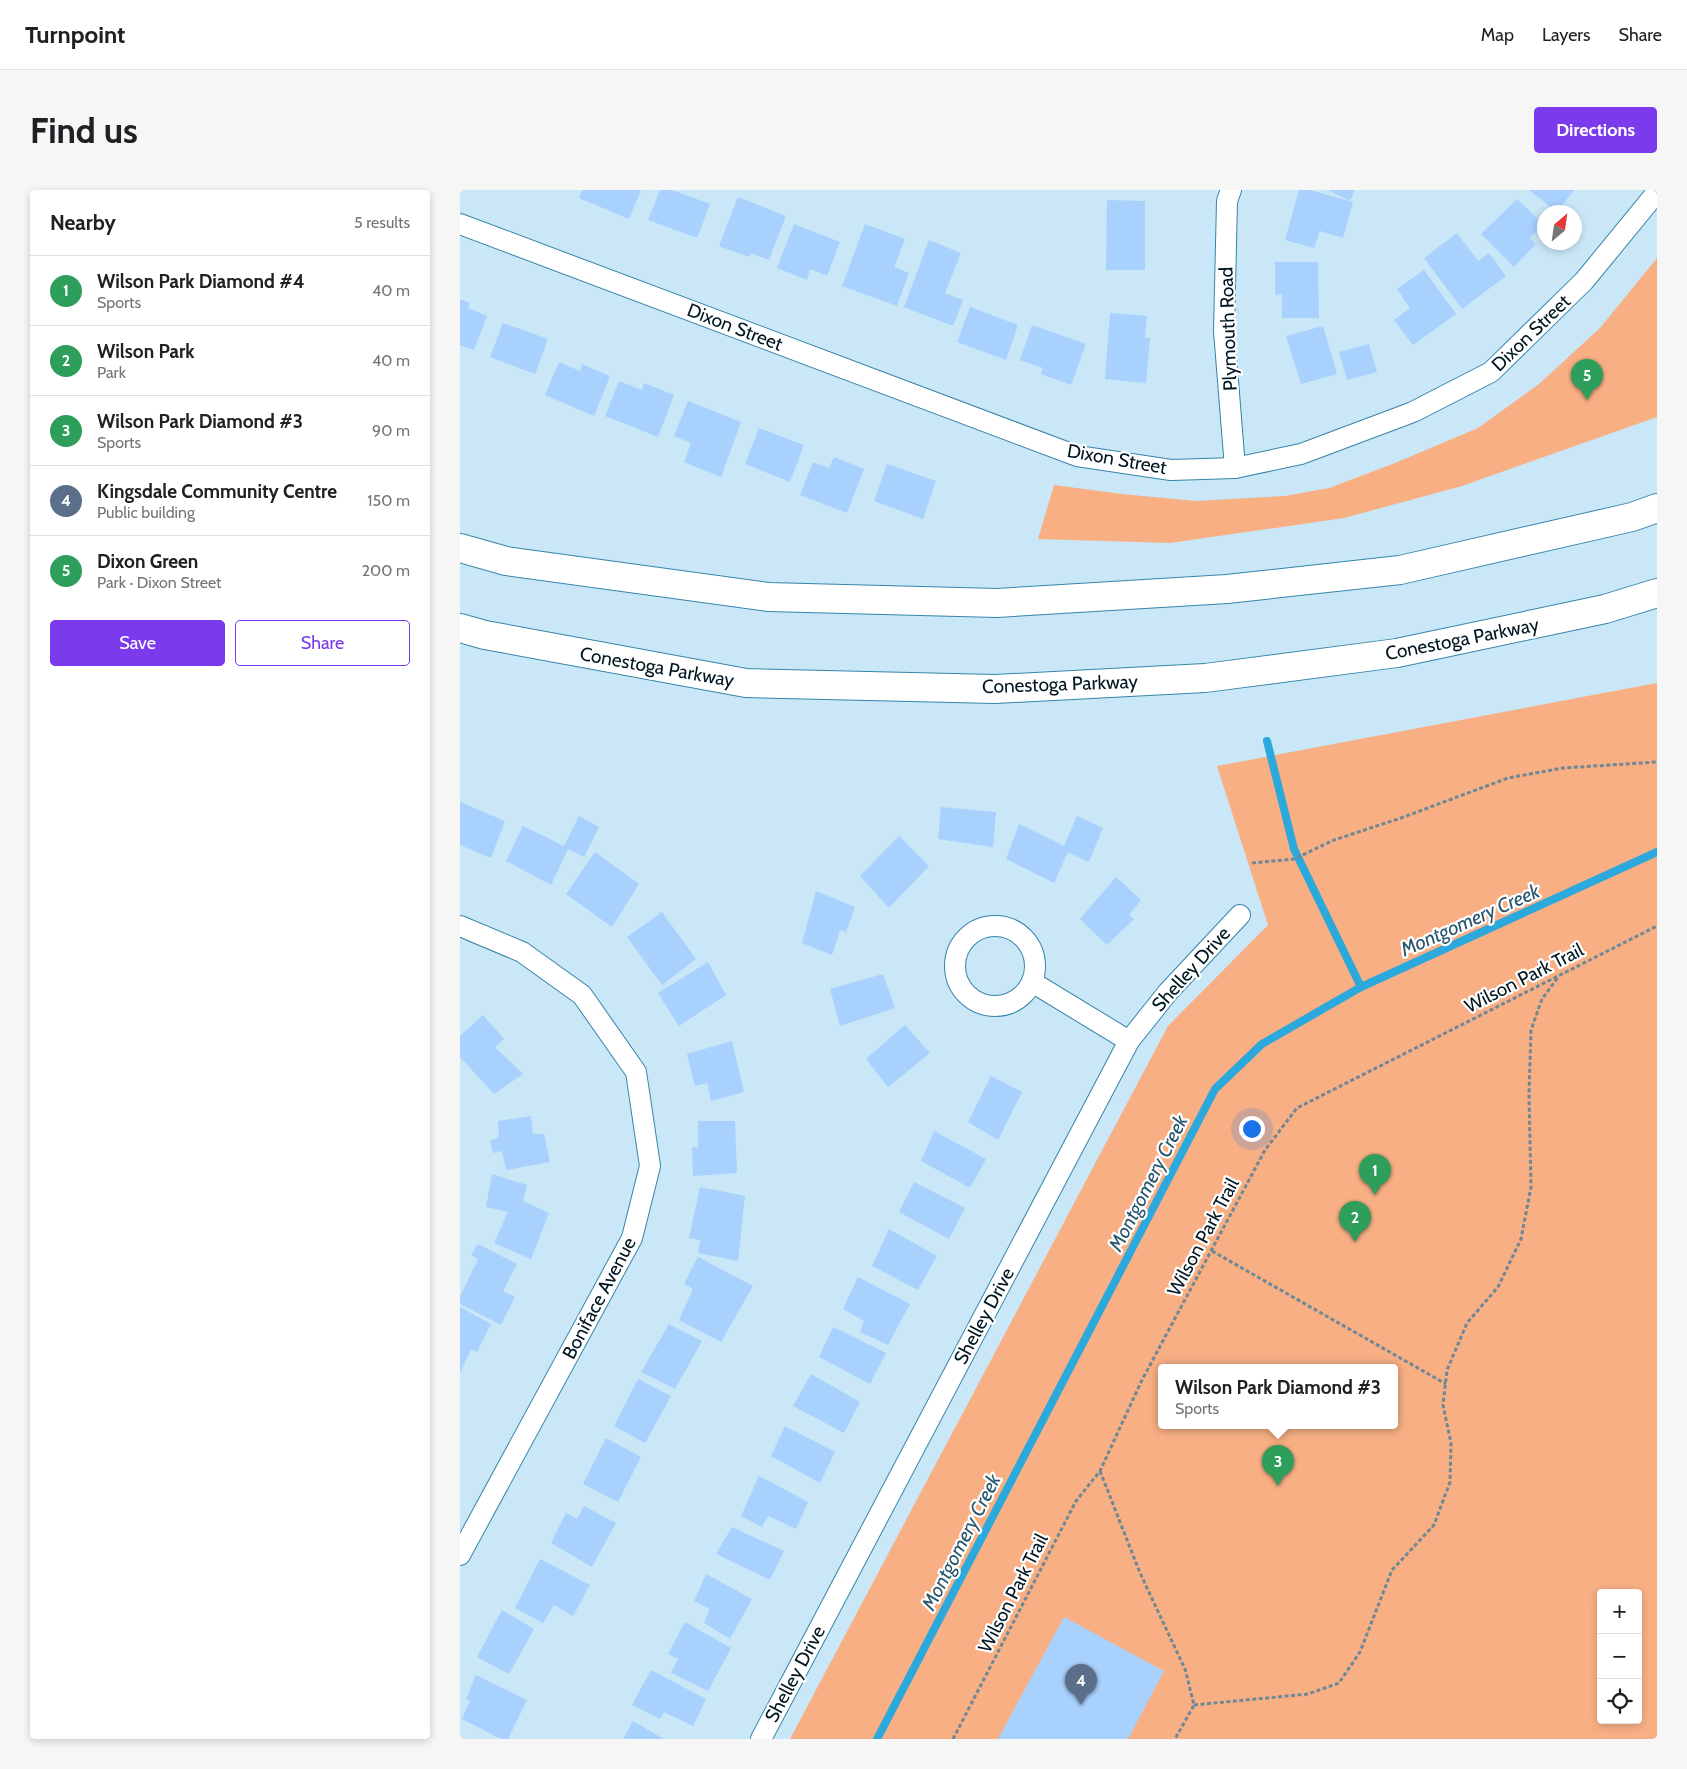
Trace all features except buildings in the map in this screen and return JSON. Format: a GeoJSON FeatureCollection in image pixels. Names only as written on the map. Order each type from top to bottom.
{"type":"FeatureCollection","features":[{"type":"Feature","properties":{"kind":"highway"},"geometry":{"type":"LineString","coordinates":[[460,548],[506,560],[768,597],[997,603],[1227,589],[1400,570],[1632,517],[1657,508]]}},
{"type":"Feature","properties":{"kind":"highway","name":"Conestoga Parkway"},"geometry":{"type":"LineString","coordinates":[[460,628],[485,635],[746,683],[995,689],[1205,678],[1397,653],[1605,609],[1657,593]]}},
{"type":"Feature","properties":{"kind":"street","name":"Plymouth Road"},"geometry":{"type":"LineString","coordinates":[[1231,190],[1227,201],[1224,331],[1235,468]]}},
{"type":"Feature","properties":{"kind":"street","name":"Dixon Street"},"geometry":{"type":"LineString","coordinates":[[460,224],[1077,456],[1171,470],[1235,468],[1301,454],[1413,412],[1491,372],[1584,281],[1657,192]]}},
{"type":"Feature","properties":{"kind":"street","name":"Shelley Drive"},"geometry":{"type":"LineString","coordinates":[[761,1739],[1129,1040],[1168,992],[1240,914]]}},
{"type":"Feature","properties":{"kind":"street"},"geometry":{"type":"LineString","coordinates":[[998,925],[1011,928],[1022,935],[1030,945],[1035,957],[1036,970],[1032,982],[1025,993],[1014,1002],[1001,1006],[987,1005],[974,1000],[964,991],[957,978],[955,965],[958,951],[964,940],[974,931],[986,926],[998,925]]}},
{"type":"Feature","properties":{"kind":"street","name":"Boniface Avenue"},"geometry":{"type":"LineString","coordinates":[[460,926],[522,952],[582,995],[636,1072],[650,1166],[632,1238],[460,1555]]}},
{"type":"Feature","properties":{"kind":"street"},"geometry":{"type":"LineString","coordinates":[[1032,982],[1129,1040]]}},
{"type":"Feature","properties":{"kind":"path"},"geometry":{"type":"LineString","coordinates":[[1252,863],[1294,859],[1313,849],[1508,778],[1562,768],[1657,762]]}},
{"type":"Feature","properties":{"kind":"path","name":"Wilson Park Trail"},"geometry":{"type":"LineString","coordinates":[[953,1739],[1076,1501],[1100,1472],[1142,1380],[1265,1150],[1297,1108],[1657,926]]}},
{"type":"Feature","properties":{"kind":"path"},"geometry":{"type":"LineString","coordinates":[[1194,1705],[1308,1694],[1339,1683],[1360,1652],[1392,1570],[1434,1525],[1450,1482],[1451,1443],[1443,1405],[1447,1370],[1467,1323],[1498,1287],[1521,1239],[1531,1187],[1530,1030],[1542,999],[1559,975]]}},
{"type":"Feature","properties":{"kind":"path"},"geometry":{"type":"LineString","coordinates":[[1212,1250],[1446,1384]]}},
{"type":"Feature","properties":{"kind":"path"},"geometry":{"type":"LineString","coordinates":[[1100,1472],[1140,1573],[1185,1669],[1194,1705],[1175,1739]]}},
{"type":"Feature","properties":{"kind":"shaded area"},"geometry":{"type":"Polygon","coordinates":[[[1657,258],[1657,417],[1462,486],[1344,518],[1170,543],[1038,539],[1054,485],[1196,501],[1285,496],[1329,488],[1478,428],[1539,384],[1600,328],[1657,258]]]}},
{"type":"Feature","properties":{"kind":"shaded area"},"geometry":{"type":"Polygon","coordinates":[[[1657,683],[1657,1739],[790,1739],[1168,1026],[1268,925],[1217,766],[1657,683]]]}},
{"type":"Feature","properties":{"kind":"waterway"},"geometry":{"type":"LineString","coordinates":[[1267,741],[1294,849],[1361,987]]}},
{"type":"Feature","properties":{"kind":"waterway","name":"Montgomery Creek"},"geometry":{"type":"LineString","coordinates":[[877,1739],[1215,1089],[1262,1044],[1361,987],[1657,852]]}},
{"type":"Feature","properties":{"kind":"place","name":"Dixon Green"},"geometry":{"type":"Point","coordinates":[1587,400]}},
{"type":"Feature","properties":{"kind":"place","name":"Wilson Park Diamond #4"},"geometry":{"type":"Point","coordinates":[1375,1195]}},
{"type":"Feature","properties":{"kind":"place","name":"Wilson Park"},"geometry":{"type":"Point","coordinates":[1355,1242]}},
{"type":"Feature","properties":{"kind":"place","name":"Wilson Park Diamond #3"},"geometry":{"type":"Point","coordinates":[1278,1486]}},
{"type":"Feature","properties":{"kind":"place","name":"Kingsdale Community Centre"},"geometry":{"type":"Point","coordinates":[1081,1705]}}]}
